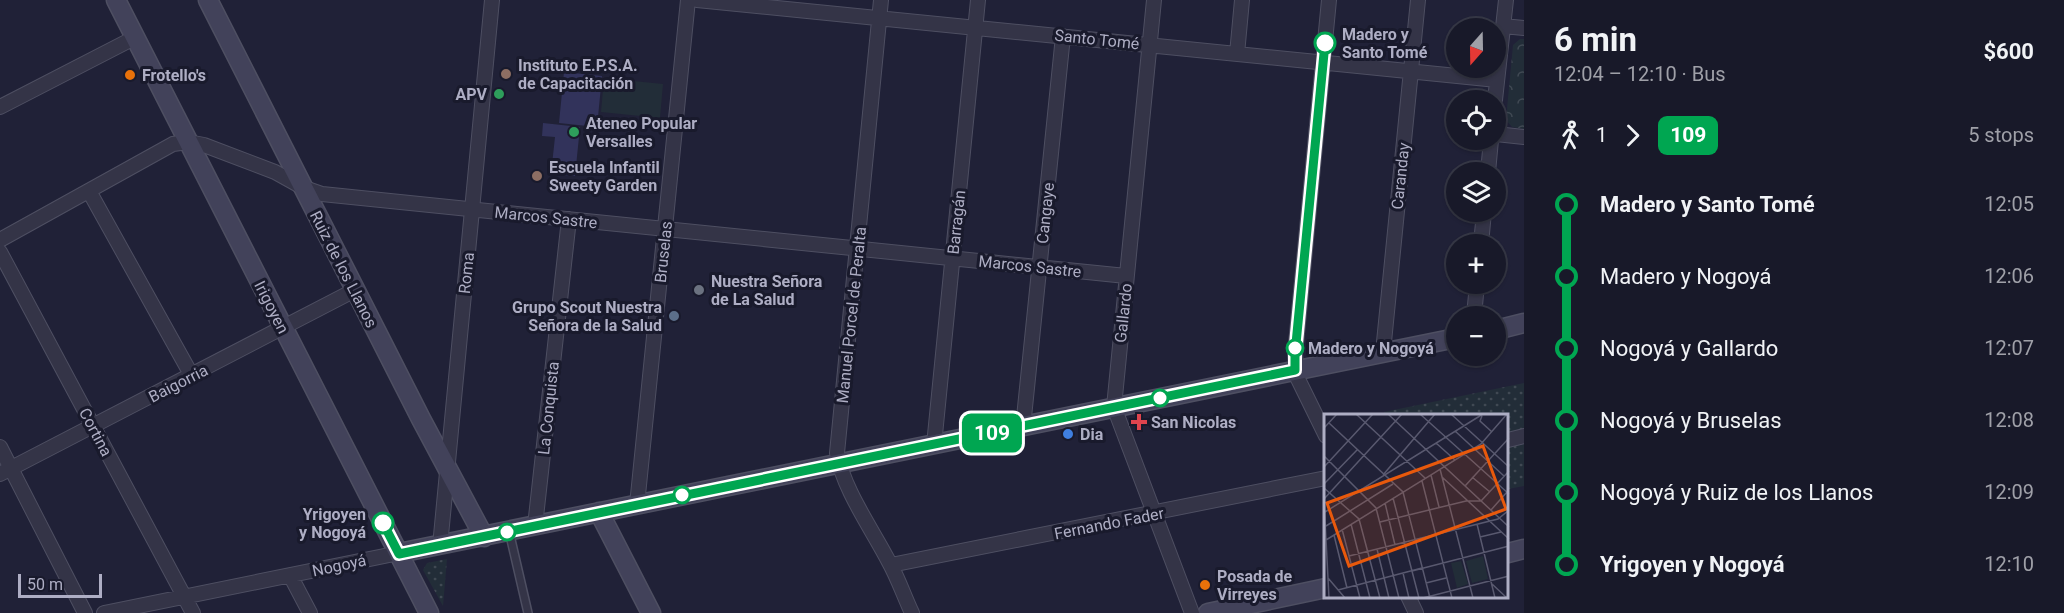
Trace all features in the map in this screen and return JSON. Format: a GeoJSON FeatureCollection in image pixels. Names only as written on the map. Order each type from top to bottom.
{"type":"FeatureCollection","features":[{"type":"Feature","properties":{"kind":"street","name":"Irigoyen"},"geometry":{"type":"LineString","coordinates":[[116,0],[429,613]]}},
{"type":"Feature","properties":{"kind":"street","name":"Ruiz de los Llanos"},"geometry":{"type":"LineString","coordinates":[[208,0],[302,187],[484,537]]}},
{"type":"Feature","properties":{"kind":"street","name":"Roma"},"geometry":{"type":"LineString","coordinates":[[440,546],[492,0]]}},
{"type":"Feature","properties":{"kind":"street","name":"Bruselas"},"geometry":{"type":"LineString","coordinates":[[637,505],[688,0]]}},
{"type":"Feature","properties":{"kind":"street","name":"Santo Tomé"},"geometry":{"type":"LineString","coordinates":[[697,0],[1497,80]]}},
{"type":"Feature","properties":{"kind":"street","name":"Manuel Porcel de Peralta"},"geometry":{"type":"LineString","coordinates":[[881,0],[837,453],[839,463],[891,565],[912,613]]}},
{"type":"Feature","properties":{"kind":"street","name":"Barragán"},"geometry":{"type":"LineString","coordinates":[[934,445],[978,0]]}},
{"type":"Feature","properties":{"kind":"street","name":"Gallardo"},"geometry":{"type":"LineString","coordinates":[[1154,0],[1114,407],[1192,613]]}},
{"type":"Feature","properties":{"kind":"street"},"geometry":{"type":"LineString","coordinates":[[1237,54],[1242,0]]}},
{"type":"Feature","properties":{"kind":"street"},"geometry":{"type":"LineString","coordinates":[[1324,432],[1295,370],[1295,354],[1329,0]]}},
{"type":"Feature","properties":{"kind":"street","name":"Caranday"},"geometry":{"type":"LineString","coordinates":[[1383,352],[1418,0]]}},
{"type":"Feature","properties":{"kind":"street"},"geometry":{"type":"LineString","coordinates":[[1504,18],[1506,0]]}},
{"type":"Feature","properties":{"kind":"street"},"geometry":{"type":"LineString","coordinates":[[1506,26],[1524,28]]}},
{"type":"Feature","properties":{"kind":"street","name":"Cangaye"},"geometry":{"type":"LineString","coordinates":[[1023,427],[1063,36]]}},
{"type":"Feature","properties":{"kind":"street"},"geometry":{"type":"LineString","coordinates":[[0,106],[134,38]]}},
{"type":"Feature","properties":{"kind":"street"},"geometry":{"type":"LineString","coordinates":[[1496,90],[1497,80]]}},
{"type":"Feature","properties":{"kind":"street"},"geometry":{"type":"LineString","coordinates":[[1506,135],[1524,137]]}},
{"type":"Feature","properties":{"kind":"street"},"geometry":{"type":"LineString","coordinates":[[0,240],[173,144],[188,142]]}},
{"type":"Feature","properties":{"kind":"street","name":"Marcos Sastre"},"geometry":{"type":"LineString","coordinates":[[188,142],[204,145],[275,172],[302,187],[322,194],[1126,276]]}},
{"type":"Feature","properties":{"kind":"street"},"geometry":{"type":"LineString","coordinates":[[89,191],[192,376]]}},
{"type":"Feature","properties":{"kind":"street","name":"La Conquista"},"geometry":{"type":"LineString","coordinates":[[535,526],[569,219]]}},
{"type":"Feature","properties":{"kind":"street","name":"Cortina"},"geometry":{"type":"LineString","coordinates":[[0,252],[193,613]]}},
{"type":"Feature","properties":{"kind":"street","name":"Baigorria"},"geometry":{"type":"LineString","coordinates":[[6,471],[284,329],[355,290]]}},
{"type":"Feature","properties":{"kind":"street"},"geometry":{"type":"LineString","coordinates":[[1506,328],[1524,323]]}},
{"type":"Feature","properties":{"kind":"street","name":"Nogoyá"},"geometry":{"type":"LineString","coordinates":[[104,613],[1446,340]]}},
{"type":"Feature","properties":{"kind":"street"},"geometry":{"type":"LineString","coordinates":[[1509,440],[1524,436]]}},
{"type":"Feature","properties":{"kind":"street"},"geometry":{"type":"LineString","coordinates":[[0,447],[6,471],[85,613]]}},
{"type":"Feature","properties":{"kind":"street","name":"Fernando Fader"},"geometry":{"type":"LineString","coordinates":[[891,565],[1324,478]]}},
{"type":"Feature","properties":{"kind":"street"},"geometry":{"type":"LineString","coordinates":[[598,512],[651,613]]}},
{"type":"Feature","properties":{"kind":"street"},"geometry":{"type":"LineString","coordinates":[[1509,552],[1524,549]]}},
{"type":"Feature","properties":{"kind":"street"},"geometry":{"type":"LineString","coordinates":[[290,575],[310,613]]}},
{"type":"Feature","properties":{"kind":"street"},"geometry":{"type":"LineString","coordinates":[[1208,613],[1324,588]]}},
{"type":"Feature","properties":{"kind":"street"},"geometry":{"type":"LineString","coordinates":[[1408,598],[1416,613]]}},
{"type":"Feature","properties":{"kind":"lane"},"geometry":{"type":"LineString","coordinates":[[509,531],[528,613]]}},
{"type":"Feature","properties":{"kind":"green space"},"geometry":{"type":"Polygon","coordinates":[[[1520,39],[1524,39],[1524,129],[1512,127],[1506,120],[1513,45],[1520,39]]]}},
{"type":"Feature","properties":{"kind":"green space"},"geometry":{"type":"Polygon","coordinates":[[[604,78],[663,84],[660,118],[601,112],[604,78]]]}},
{"type":"Feature","properties":{"kind":"green space"},"geometry":{"type":"Polygon","coordinates":[[[1524,383],[1524,486],[1509,489],[1509,414],[1384,414],[1384,412],[1524,383]]]}},
{"type":"Feature","properties":{"kind":"green space"},"geometry":{"type":"Polygon","coordinates":[[[447,559],[443,606],[423,570],[427,563],[447,559]]]}},
{"type":"Feature","properties":{"kind":"water"},"geometry":{"type":"Polygon","coordinates":[[[564,72],[602,76],[597,127],[559,123],[564,72]]]}},
{"type":"Feature","properties":{"kind":"water"},"geometry":{"type":"Polygon","coordinates":[[[543,123],[580,127],[575,176],[551,174],[555,137],[542,136],[543,123]]]}},
{"type":"Feature","properties":{"kind":"bus line","name":"109"},"geometry":{"type":"LineString","coordinates":[[383,523],[399,554],[1295,370],[1325,43]]}},
{"type":"Feature","properties":{"kind":"place","name":"Madero y Santo Tomé"},"geometry":{"type":"Point","coordinates":[1325,43]}},
{"type":"Feature","properties":{"kind":"place","name":"Instituto E.P.S.A. de Capacitación"},"geometry":{"type":"Point","coordinates":[506,74]}},
{"type":"Feature","properties":{"kind":"place","name":"Frotello's"},"geometry":{"type":"Point","coordinates":[130,75]}},
{"type":"Feature","properties":{"kind":"place","name":"APV"},"geometry":{"type":"Point","coordinates":[499,94]}},
{"type":"Feature","properties":{"kind":"place","name":"Ateneo Popular Versalles"},"geometry":{"type":"Point","coordinates":[574,132]}},
{"type":"Feature","properties":{"kind":"place","name":"Escuela Infantil Sweety Garden"},"geometry":{"type":"Point","coordinates":[537,176]}},
{"type":"Feature","properties":{"kind":"place","name":"Nuestra Señora de La Salud"},"geometry":{"type":"Point","coordinates":[699,290]}},
{"type":"Feature","properties":{"kind":"place","name":"Grupo Scout Nuestra Señora de la Salud"},"geometry":{"type":"Point","coordinates":[674,316]}},
{"type":"Feature","properties":{"kind":"place","name":"Madero y Nogoyá"},"geometry":{"type":"Point","coordinates":[1295,348]}},
{"type":"Feature","properties":{"kind":"place","name":"San Nicolas"},"geometry":{"type":"Point","coordinates":[1139,422]}},
{"type":"Feature","properties":{"kind":"place","name":"Dia"},"geometry":{"type":"Point","coordinates":[1068,434]}},
{"type":"Feature","properties":{"kind":"place","name":"Yrigoyen y Nogoyá"},"geometry":{"type":"Point","coordinates":[383,523]}},
{"type":"Feature","properties":{"kind":"place","name":"Posada de Virreyes"},"geometry":{"type":"Point","coordinates":[1205,585]}}]}
